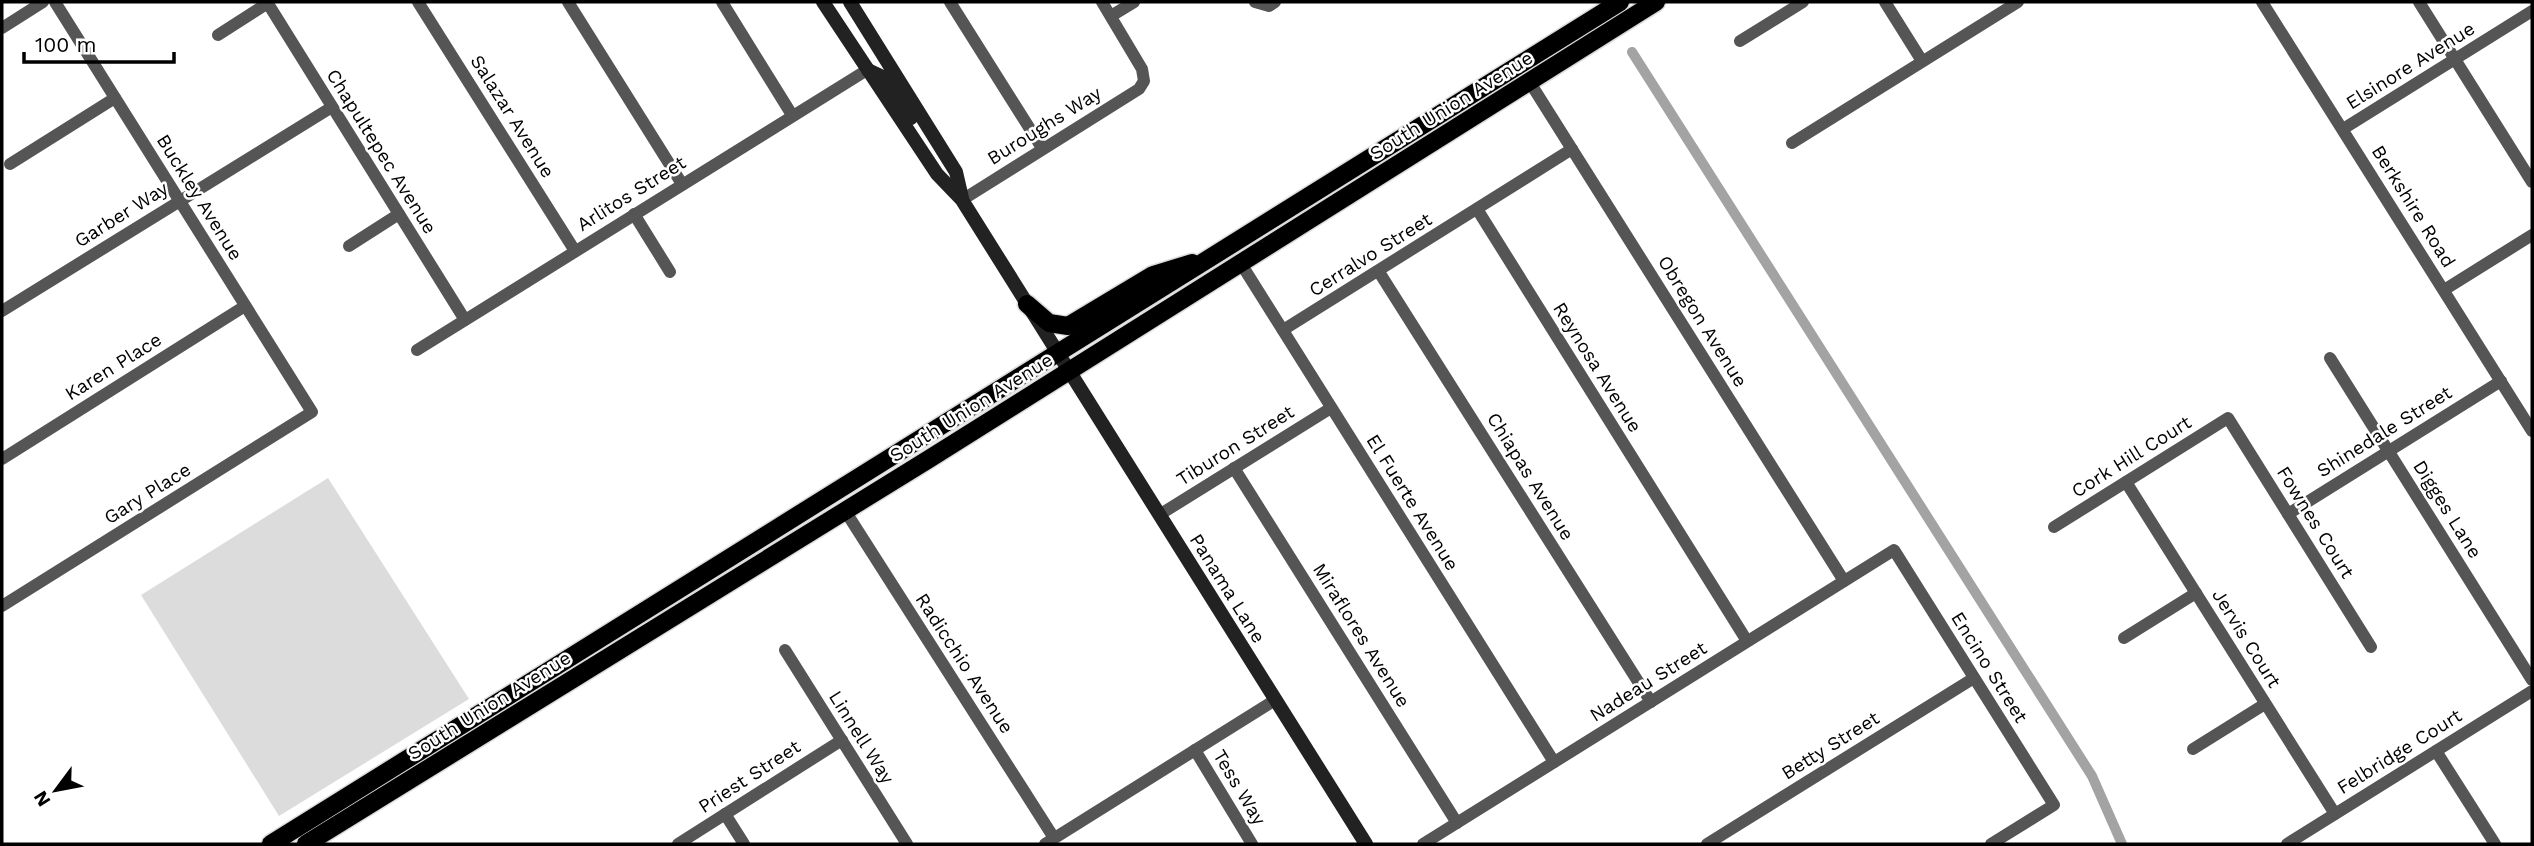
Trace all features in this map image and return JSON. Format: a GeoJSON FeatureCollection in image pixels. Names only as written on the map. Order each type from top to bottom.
{"type":"FeatureCollection","features":[{"type":"Feature","properties":{"kind":"main road"},"geometry":{"type":"LineString","coordinates":[[824,2],[866,70],[937,174],[962,200]]}},
{"type":"Feature","properties":{"kind":"main road"},"geometry":{"type":"LineString","coordinates":[[850,2],[953,167],[962,200]]}},
{"type":"Feature","properties":{"kind":"main road","name":"South Union Avenue"},"geometry":{"type":"LineString","coordinates":[[271,844],[1620,2]]}},
{"type":"Feature","properties":{"kind":"main road","name":"South Union Avenue"},"geometry":{"type":"LineString","coordinates":[[306,844],[974,431],[1656,2]]}},
{"type":"Feature","properties":{"kind":"main road"},"geometry":{"type":"LineString","coordinates":[[866,70],[883,77],[929,146],[953,167]]}},
{"type":"Feature","properties":{"kind":"main road","name":"Panama Lane"},"geometry":{"type":"LineString","coordinates":[[962,200],[1366,844]]}},
{"type":"Feature","properties":{"kind":"main road"},"geometry":{"type":"LineString","coordinates":[[1175,304],[1196,280],[1248,246],[1251,238],[1249,234]]}},
{"type":"Feature","properties":{"kind":"main road"},"geometry":{"type":"LineString","coordinates":[[1027,303],[1049,323],[1068,326],[1153,275],[1178,265],[1206,260]]}},
{"type":"Feature","properties":{"kind":"main road"},"geometry":{"type":"LineString","coordinates":[[1069,371],[1082,351],[1160,300],[1175,279]]}},
{"type":"Feature","properties":{"kind":"main road"},"geometry":{"type":"LineString","coordinates":[[974,431],[1003,401],[1056,365],[1058,353]]}},
{"type":"Feature","properties":{"kind":"main road"},"geometry":{"type":"LineString","coordinates":[[540,698],[548,682],[613,641],[617,628]]}},
{"type":"Feature","properties":{"kind":"main road"},"geometry":{"type":"LineString","coordinates":[[447,757],[451,743],[507,707],[509,696]]}},
{"type":"Feature","properties":{"kind":"street"},"geometry":{"type":"LineString","coordinates":[[2,28],[43,2]]}},
{"type":"Feature","properties":{"kind":"street","name":"Buckley Avenue"},"geometry":{"type":"LineString","coordinates":[[54,2],[312,412]]}},
{"type":"Feature","properties":{"kind":"street"},"geometry":{"type":"LineString","coordinates":[[218,35],[268,2]]}},
{"type":"Feature","properties":{"kind":"street","name":"Chapultepec Avenue"},"geometry":{"type":"LineString","coordinates":[[268,2],[465,320]]}},
{"type":"Feature","properties":{"kind":"street","name":"Salazar Avenue"},"geometry":{"type":"LineString","coordinates":[[418,2],[575,251]]}},
{"type":"Feature","properties":{"kind":"street"},"geometry":{"type":"LineString","coordinates":[[568,2],[682,184]]}},
{"type":"Feature","properties":{"kind":"street"},"geometry":{"type":"LineString","coordinates":[[722,2],[792,115]]}},
{"type":"Feature","properties":{"kind":"street"},"geometry":{"type":"LineString","coordinates":[[950,2],[1042,148]]}},
{"type":"Feature","properties":{"kind":"street"},"geometry":{"type":"LineString","coordinates":[[1102,2],[1111,16],[1134,2]]}},
{"type":"Feature","properties":{"kind":"street"},"geometry":{"type":"LineString","coordinates":[[1257,4],[1269,6],[1275,2]]}},
{"type":"Feature","properties":{"kind":"street"},"geometry":{"type":"LineString","coordinates":[[1740,41],[1803,2]]}},
{"type":"Feature","properties":{"kind":"street"},"geometry":{"type":"LineString","coordinates":[[1885,2],[1922,61]]}},
{"type":"Feature","properties":{"kind":"street"},"geometry":{"type":"LineString","coordinates":[[1792,143],[2018,2]]}},
{"type":"Feature","properties":{"kind":"street","name":"Berkshire Road"},"geometry":{"type":"LineString","coordinates":[[2262,2],[2532,431]]}},
{"type":"Feature","properties":{"kind":"street"},"geometry":{"type":"LineString","coordinates":[[2419,2],[2532,182]]}},
{"type":"Feature","properties":{"kind":"street","name":"Elsinore Avenue"},"geometry":{"type":"LineString","coordinates":[[2343,130],[2532,11]]}},
{"type":"Feature","properties":{"kind":"street","name":"Buroughs Way"},"geometry":{"type":"LineString","coordinates":[[962,200],[1139,89],[1144,81],[1142,69],[1111,16]]}},
{"type":"Feature","properties":{"kind":"street","name":"Arlitos Street"},"geometry":{"type":"LineString","coordinates":[[417,350],[866,70]]}},
{"type":"Feature","properties":{"kind":"street","name":"Obregon Avenue"},"geometry":{"type":"LineString","coordinates":[[1530,81],[1844,581]]}},
{"type":"Feature","properties":{"kind":"street"},"geometry":{"type":"LineString","coordinates":[[10,164],[115,99]]}},
{"type":"Feature","properties":{"kind":"street","name":"Garber Way"},"geometry":{"type":"LineString","coordinates":[[2,311],[332,107]]}},
{"type":"Feature","properties":{"kind":"street"},"geometry":{"type":"LineString","coordinates":[[1477,209],[1572,149]]}},
{"type":"Feature","properties":{"kind":"street","name":"Cerralvo Street"},"geometry":{"type":"LineString","coordinates":[[1283,330],[1477,209]]}},
{"type":"Feature","properties":{"kind":"street","name":"Reynosa Avenue"},"geometry":{"type":"LineString","coordinates":[[1477,209],[1747,641]]}},
{"type":"Feature","properties":{"kind":"street"},"geometry":{"type":"LineString","coordinates":[[349,246],[399,214]]}},
{"type":"Feature","properties":{"kind":"street"},"geometry":{"type":"LineString","coordinates":[[634,214],[670,272]]}},
{"type":"Feature","properties":{"kind":"street"},"geometry":{"type":"LineString","coordinates":[[2444,290],[2532,234]]}},
{"type":"Feature","properties":{"kind":"street","name":"El Fuerte Avenue"},"geometry":{"type":"LineString","coordinates":[[1240,262],[1554,762]]}},
{"type":"Feature","properties":{"kind":"street","name":"Chiapas Avenue"},"geometry":{"type":"LineString","coordinates":[[1379,272],[1651,702]]}},
{"type":"Feature","properties":{"kind":"street","name":"Karen Place"},"geometry":{"type":"LineString","coordinates":[[2,459],[245,306]]}},
{"type":"Feature","properties":{"kind":"street","name":"Digges Lane"},"geometry":{"type":"LineString","coordinates":[[2330,358],[2532,680]]}},
{"type":"Feature","properties":{"kind":"street","name":"Shinedale Street"},"geometry":{"type":"LineString","coordinates":[[2288,514],[2501,381]]}},
{"type":"Feature","properties":{"kind":"street","name":"Tiburon Street"},"geometry":{"type":"LineString","coordinates":[[1159,515],[1331,408]]}},
{"type":"Feature","properties":{"kind":"street","name":"Gary Place"},"geometry":{"type":"LineString","coordinates":[[2,606],[312,412]]}},
{"type":"Feature","properties":{"kind":"street","name":"Cork Hill Court"},"geometry":{"type":"LineString","coordinates":[[2054,527],[2228,418]]}},
{"type":"Feature","properties":{"kind":"street","name":"Fownes Court"},"geometry":{"type":"LineString","coordinates":[[2228,418],[2371,647]]}},
{"type":"Feature","properties":{"kind":"street","name":"Miraflores Avenue"},"geometry":{"type":"LineString","coordinates":[[1234,468],[1457,823]]}},
{"type":"Feature","properties":{"kind":"street","name":"Jervis Court"},"geometry":{"type":"LineString","coordinates":[[2126,482],[2335,814]]}},
{"type":"Feature","properties":{"kind":"street","name":"Radicchio Avenue"},"geometry":{"type":"LineString","coordinates":[[844,509],[1050,841]]}},
{"type":"Feature","properties":{"kind":"street","name":"Nadeau Street"},"geometry":{"type":"LineString","coordinates":[[1423,844],[1894,550]]}},
{"type":"Feature","properties":{"kind":"street","name":"Encino Street"},"geometry":{"type":"LineString","coordinates":[[1894,550],[2054,805],[1991,844]]}},
{"type":"Feature","properties":{"kind":"street"},"geometry":{"type":"LineString","coordinates":[[2124,638],[2196,593]]}},
{"type":"Feature","properties":{"kind":"street","name":"Linnell Way"},"geometry":{"type":"LineString","coordinates":[[785,650],[907,844]]}},
{"type":"Feature","properties":{"kind":"street","name":"Betty Street"},"geometry":{"type":"LineString","coordinates":[[1707,844],[1974,678]]}},
{"type":"Feature","properties":{"kind":"street","name":"Felbridge Court"},"geometry":{"type":"LineString","coordinates":[[2287,844],[2532,691]]}},
{"type":"Feature","properties":{"kind":"street","name":"Tess Way"},"geometry":{"type":"LineString","coordinates":[[1050,841],[1275,700]]}},
{"type":"Feature","properties":{"kind":"street"},"geometry":{"type":"LineString","coordinates":[[2193,748],[2265,704]]}},
{"type":"Feature","properties":{"kind":"street","name":"Priest Street"},"geometry":{"type":"LineString","coordinates":[[678,844],[842,740]]}},
{"type":"Feature","properties":{"kind":"street","name":"Tess Way"},"geometry":{"type":"LineString","coordinates":[[1195,750],[1252,844]]}},
{"type":"Feature","properties":{"kind":"street"},"geometry":{"type":"LineString","coordinates":[[2436,751],[2495,844]]}},
{"type":"Feature","properties":{"kind":"street"},"geometry":{"type":"LineString","coordinates":[[725,814],[744,844]]}},
{"type":"Feature","properties":{"kind":"shaded area"},"geometry":{"type":"Polygon","coordinates":[[[328,478],[469,699],[279,816],[141,595],[328,478]]]}},
{"type":"Feature","properties":{"kind":"waterway"},"geometry":{"type":"LineString","coordinates":[[1632,52],[2092,776],[2122,844]]}}]}
